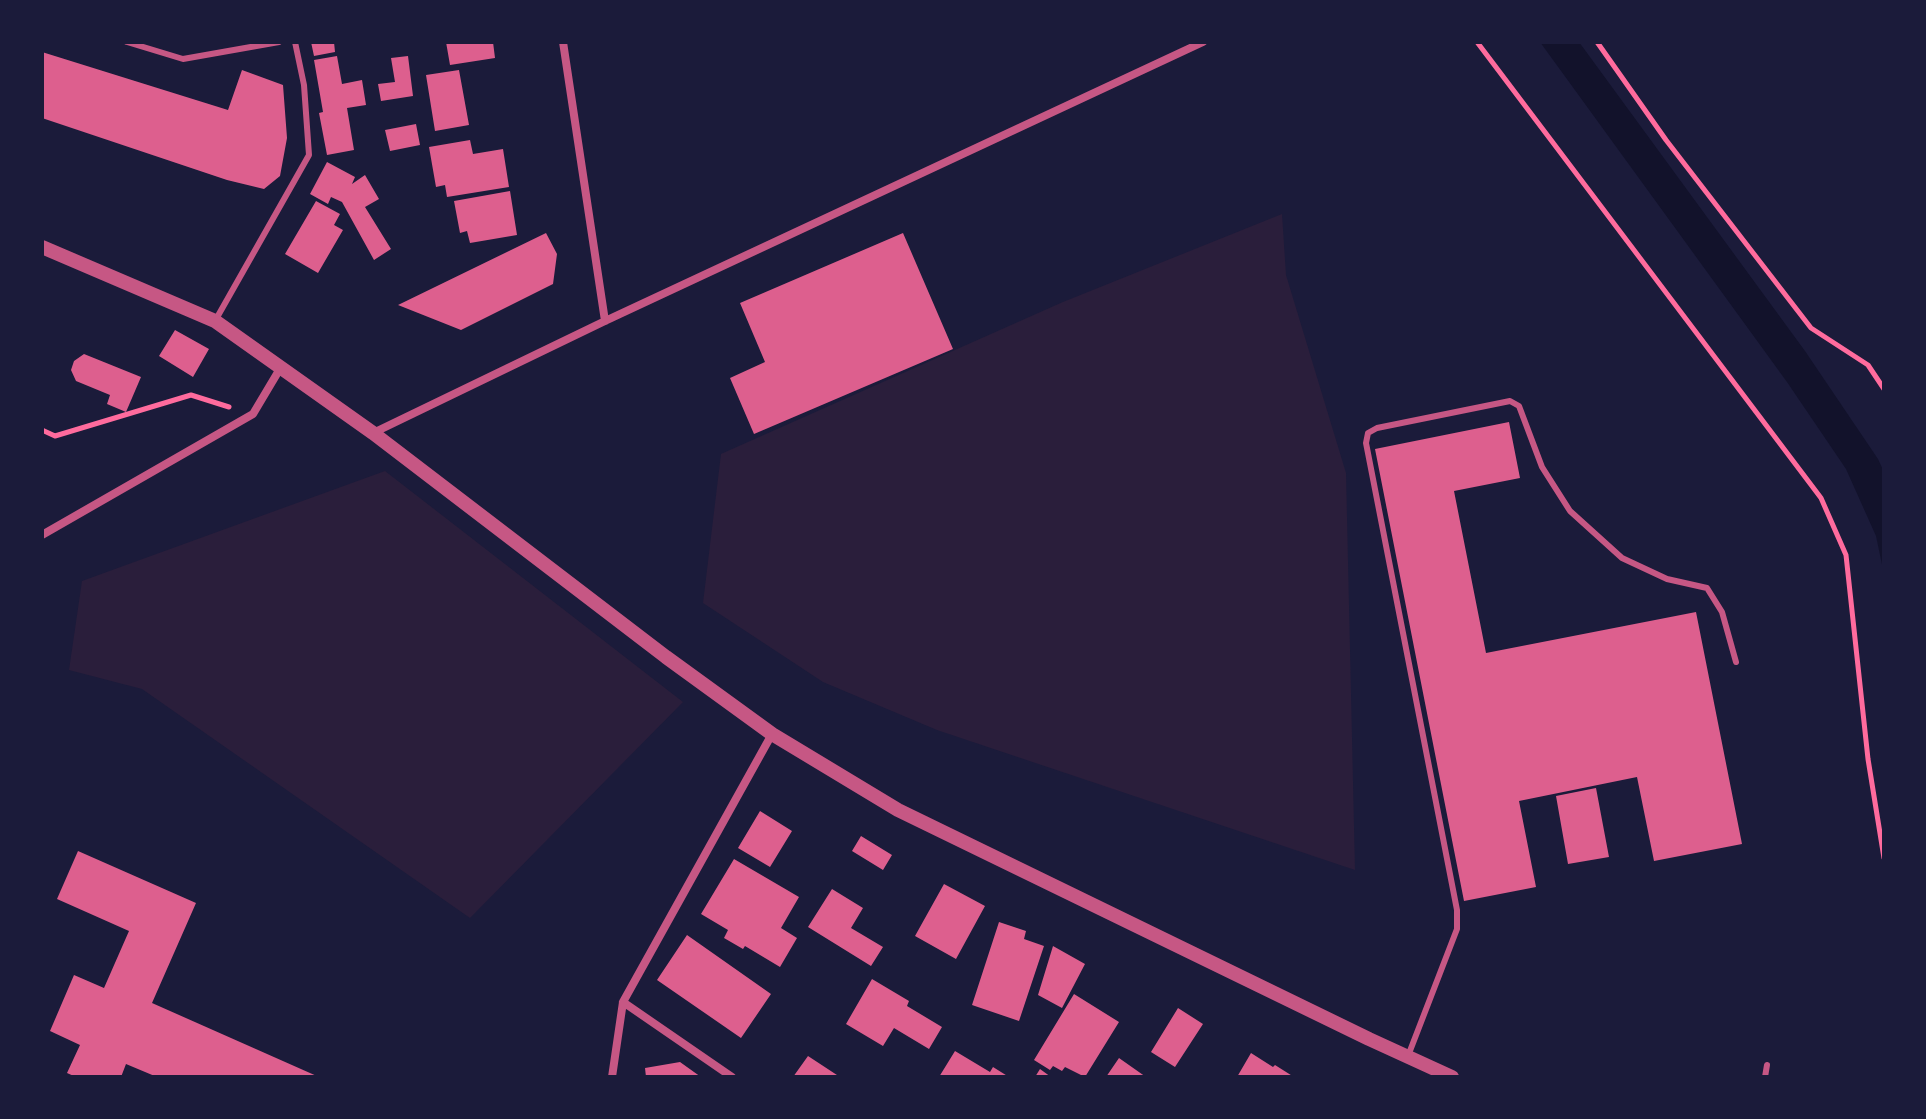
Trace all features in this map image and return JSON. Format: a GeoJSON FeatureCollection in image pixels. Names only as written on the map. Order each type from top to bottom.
{"type":"FeatureCollection","features":[{"type":"Feature","properties":{"kind":"street"},"geometry":{"type":"LineString","coordinates":[[563,42],[605,321]]}},
{"type":"Feature","properties":{"kind":"street"},"geometry":{"type":"LineString","coordinates":[[373,433],[605,321],[1203,42]]}},
{"type":"Feature","properties":{"kind":"street"},"geometry":{"type":"LineString","coordinates":[[42,247],[215,321],[373,433],[772,734],[898,810],[1452,1077]]}},
{"type":"Feature","properties":{"kind":"street"},"geometry":{"type":"LineString","coordinates":[[42,535],[253,414],[281,367]]}},
{"type":"Feature","properties":{"kind":"street"},"geometry":{"type":"LineString","coordinates":[[612,1077],[623,1002],[772,734]]}},
{"type":"Feature","properties":{"kind":"street"},"geometry":{"type":"LineString","coordinates":[[623,1002],[732,1077]]}},
{"type":"Feature","properties":{"kind":"lane"},"geometry":{"type":"LineString","coordinates":[[127,42],[183,59],[279,42]]}},
{"type":"Feature","properties":{"kind":"lane"},"geometry":{"type":"LineString","coordinates":[[215,321],[309,155],[304,85],[295,42]]}},
{"type":"Feature","properties":{"kind":"lane"},"geometry":{"type":"LineString","coordinates":[[1407,1057],[1457,929],[1457,910],[1366,443],[1368,433],[1377,428],[1510,401],[1519,406],[1542,467],[1570,511],[1622,558],[1667,579],[1707,588],[1722,612],[1736,662]]}},
{"type":"Feature","properties":{"kind":"lane"},"geometry":{"type":"LineString","coordinates":[[1765,1077],[1767,1065]]}},
{"type":"Feature","properties":{"kind":"path"},"geometry":{"type":"LineString","coordinates":[[1477,42],[1821,498],[1846,555],[1868,759],[1884,858]]}},
{"type":"Feature","properties":{"kind":"path"},"geometry":{"type":"LineString","coordinates":[[1597,42],[1666,140],[1811,328],[1868,365],[1884,389]]}},
{"type":"Feature","properties":{"kind":"path"},"geometry":{"type":"LineString","coordinates":[[42,430],[55,436],[191,395],[253,414]]}},
{"type":"Feature","properties":{"kind":"shaded area"},"geometry":{"type":"Polygon","coordinates":[[[1540,42],[1579,42],[1805,351],[1878,459],[1884,472],[1884,574],[1876,536],[1846,469],[1787,382],[1540,42]]]}},
{"type":"Feature","properties":{"kind":"shaded area"},"geometry":{"type":"Polygon","coordinates":[[[1282,214],[1286,275],[1346,473],[1355,870],[937,730],[823,682],[703,603],[721,454],[1063,302],[1282,214]]]}},
{"type":"Feature","properties":{"kind":"shaded area"},"geometry":{"type":"Polygon","coordinates":[[[385,471],[683,702],[470,918],[142,689],[69,670],[82,581],[385,471]]]}},
{"type":"Feature","properties":{"kind":"building"},"geometry":{"type":"Polygon","coordinates":[[[311,42],[334,42],[335,52],[314,56],[311,42]]]}},
{"type":"Feature","properties":{"kind":"building"},"geometry":{"type":"Polygon","coordinates":[[[446,42],[493,42],[495,58],[450,65],[446,42]]]}},
{"type":"Feature","properties":{"kind":"building"},"geometry":{"type":"Polygon","coordinates":[[[42,52],[228,110],[242,70],[283,85],[287,138],[280,176],[264,189],[227,180],[42,118],[42,52]]]}},
{"type":"Feature","properties":{"kind":"building"},"geometry":{"type":"Polygon","coordinates":[[[337,56],[342,84],[362,80],[366,105],[347,108],[354,150],[327,155],[314,60],[337,56]]]}},
{"type":"Feature","properties":{"kind":"building"},"geometry":{"type":"Polygon","coordinates":[[[408,56],[413,96],[381,101],[378,84],[395,82],[391,58],[408,56]]]}},
{"type":"Feature","properties":{"kind":"building"},"geometry":{"type":"Polygon","coordinates":[[[459,70],[469,125],[435,131],[426,75],[459,70]]]}},
{"type":"Feature","properties":{"kind":"building"},"geometry":{"type":"Polygon","coordinates":[[[416,124],[420,145],[390,151],[385,130],[416,124]]]}},
{"type":"Feature","properties":{"kind":"building"},"geometry":{"type":"Polygon","coordinates":[[[470,140],[473,154],[503,149],[509,187],[447,197],[445,185],[436,187],[429,147],[470,140]]]}},
{"type":"Feature","properties":{"kind":"building"},"geometry":{"type":"Polygon","coordinates":[[[327,162],[355,177],[352,184],[365,175],[379,199],[365,207],[391,249],[374,260],[342,202],[331,197],[328,204],[310,194],[327,162]]]}},
{"type":"Feature","properties":{"kind":"building"},"geometry":{"type":"Polygon","coordinates":[[[510,191],[517,235],[470,243],[467,231],[460,233],[454,201],[510,191]]]}},
{"type":"Feature","properties":{"kind":"building"},"geometry":{"type":"Polygon","coordinates":[[[316,201],[340,214],[334,225],[343,230],[318,273],[285,254],[316,201]]]}},
{"type":"Feature","properties":{"kind":"building"},"geometry":{"type":"Polygon","coordinates":[[[546,233],[557,254],[553,284],[461,330],[398,305],[546,233]]]}},
{"type":"Feature","properties":{"kind":"building"},"geometry":{"type":"Polygon","coordinates":[[[903,233],[953,349],[754,434],[730,378],[765,362],[740,303],[903,233]]]}},
{"type":"Feature","properties":{"kind":"building"},"geometry":{"type":"Polygon","coordinates":[[[175,330],[209,349],[193,377],[159,356],[175,330]]]}},
{"type":"Feature","properties":{"kind":"building"},"geometry":{"type":"Polygon","coordinates":[[[84,354],[141,377],[126,412],[107,404],[110,395],[76,381],[71,370],[74,361],[84,354]]]}},
{"type":"Feature","properties":{"kind":"building"},"geometry":{"type":"Polygon","coordinates":[[[1509,422],[1520,478],[1454,491],[1486,653],[1696,612],[1742,844],[1654,861],[1637,777],[1519,801],[1536,887],[1464,901],[1375,449],[1509,422]]]}},
{"type":"Feature","properties":{"kind":"building"},"geometry":{"type":"Polygon","coordinates":[[[1596,788],[1609,857],[1568,864],[1556,796],[1596,788]]]}},
{"type":"Feature","properties":{"kind":"building"},"geometry":{"type":"Polygon","coordinates":[[[760,811],[792,831],[770,867],[738,848],[760,811]]]}},
{"type":"Feature","properties":{"kind":"building"},"geometry":{"type":"Polygon","coordinates":[[[861,836],[892,855],[883,870],[852,851],[861,836]]]}},
{"type":"Feature","properties":{"kind":"building"},"geometry":{"type":"Polygon","coordinates":[[[78,851],[196,903],[152,1003],[319,1077],[157,1077],[126,1064],[121,1077],[76,1077],[67,1073],[80,1045],[50,1031],[74,975],[104,988],[129,931],[57,899],[78,851]]]}},
{"type":"Feature","properties":{"kind":"building"},"geometry":{"type":"Polygon","coordinates":[[[734,859],[799,897],[781,928],[797,938],[780,967],[745,946],[743,949],[724,938],[728,930],[701,914],[734,859]]]}},
{"type":"Feature","properties":{"kind":"building"},"geometry":{"type":"Polygon","coordinates":[[[944,884],[985,906],[956,959],[915,936],[944,884]]]}},
{"type":"Feature","properties":{"kind":"building"},"geometry":{"type":"Polygon","coordinates":[[[832,889],[863,908],[851,928],[883,947],[871,966],[808,927],[832,889]]]}},
{"type":"Feature","properties":{"kind":"building"},"geometry":{"type":"Polygon","coordinates":[[[999,922],[1026,931],[1024,939],[1044,946],[1019,1021],[972,1005],[999,922]]]}},
{"type":"Feature","properties":{"kind":"building"},"geometry":{"type":"Polygon","coordinates":[[[687,935],[771,994],[741,1038],[657,980],[687,935]]]}},
{"type":"Feature","properties":{"kind":"building"},"geometry":{"type":"Polygon","coordinates":[[[1053,946],[1085,964],[1062,1008],[1038,995],[1053,946]]]}},
{"type":"Feature","properties":{"kind":"building"},"geometry":{"type":"Polygon","coordinates":[[[872,979],[909,1001],[907,1006],[942,1027],[929,1049],[894,1028],[883,1046],[846,1024],[872,979]]]}},
{"type":"Feature","properties":{"kind":"building"},"geometry":{"type":"Polygon","coordinates":[[[1074,994],[1119,1022],[1085,1077],[1065,1067],[1062,1071],[1053,1066],[1050,1070],[1034,1060],[1074,994]]]}},
{"type":"Feature","properties":{"kind":"building"},"geometry":{"type":"Polygon","coordinates":[[[1178,1008],[1203,1024],[1175,1067],[1151,1052],[1178,1008]]]}},
{"type":"Feature","properties":{"kind":"building"},"geometry":{"type":"Polygon","coordinates":[[[955,1051],[990,1072],[993,1067],[1009,1077],[939,1077],[955,1051]]]}},
{"type":"Feature","properties":{"kind":"building"},"geometry":{"type":"Polygon","coordinates":[[[1251,1053],[1273,1067],[1275,1065],[1294,1077],[1237,1077],[1251,1053]]]}},
{"type":"Feature","properties":{"kind":"building"},"geometry":{"type":"Polygon","coordinates":[[[808,1056],[840,1077],[793,1077],[808,1056]]]}},
{"type":"Feature","properties":{"kind":"building"},"geometry":{"type":"Polygon","coordinates":[[[1119,1058],[1146,1077],[1106,1077],[1119,1058]]]}},
{"type":"Feature","properties":{"kind":"building"},"geometry":{"type":"Polygon","coordinates":[[[680,1062],[701,1077],[646,1077],[645,1068],[680,1062]]]}},
{"type":"Feature","properties":{"kind":"building"},"geometry":{"type":"Polygon","coordinates":[[[1040,1069],[1051,1077],[1035,1077],[1040,1069]]]}}]}
